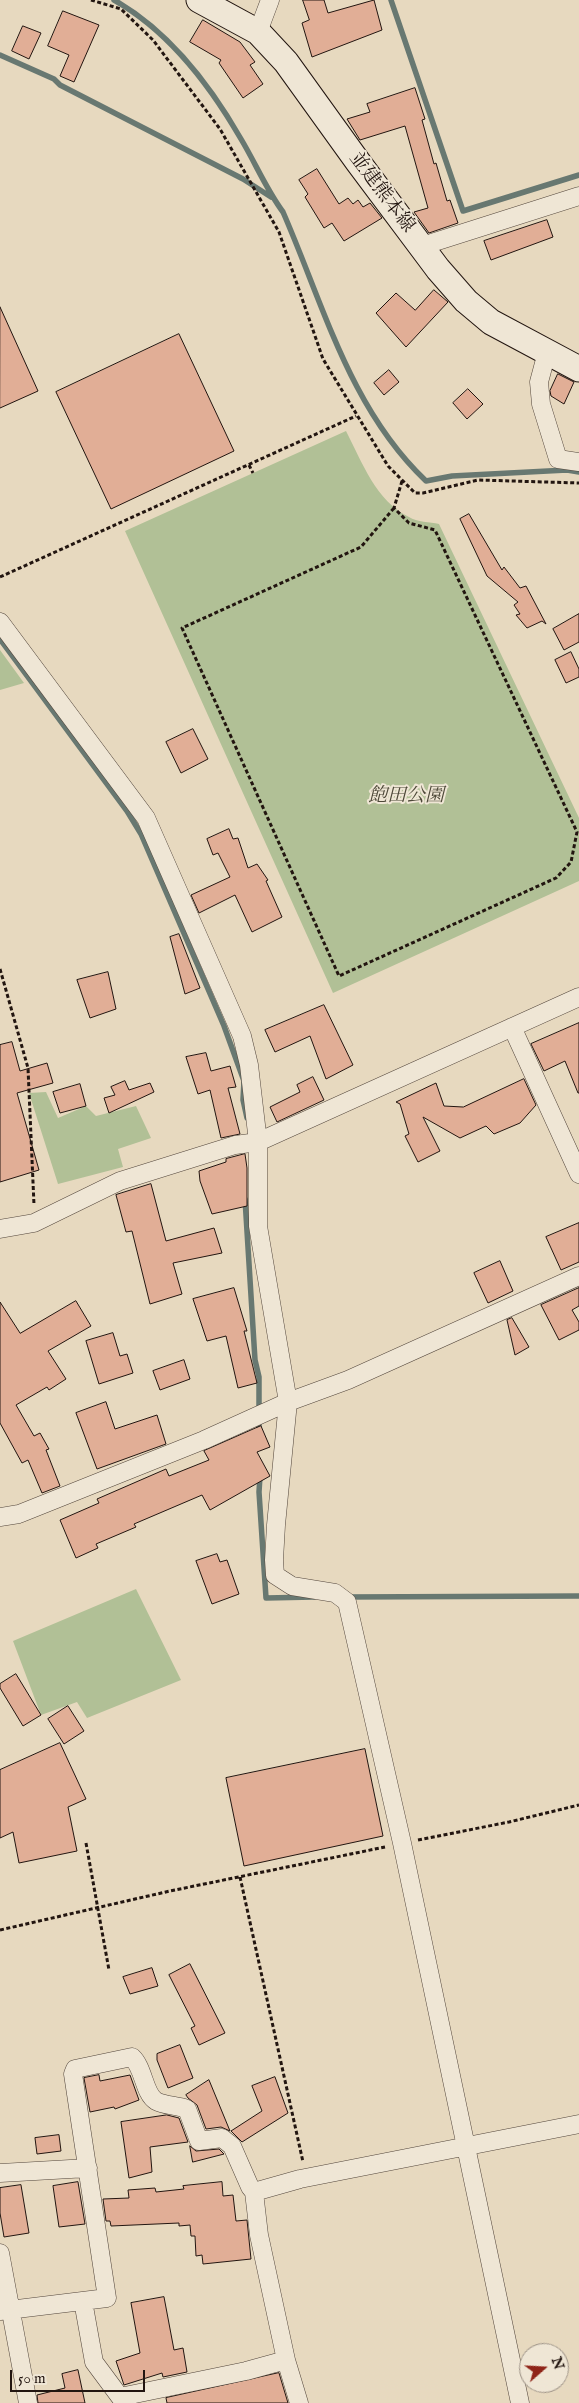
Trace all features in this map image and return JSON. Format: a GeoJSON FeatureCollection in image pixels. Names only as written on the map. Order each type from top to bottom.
{"type":"FeatureCollection","features":[{"type":"Feature","properties":{"kind":"main road","name":"並建熊本線"},"geometry":{"type":"LineString","coordinates":[[199,0],[258,32],[286,62],[358,162],[466,301],[491,322],[579,369]]}},
{"type":"Feature","properties":{"kind":"street"},"geometry":{"type":"LineString","coordinates":[[258,32],[270,0]]}},
{"type":"Feature","properties":{"kind":"street"},"geometry":{"type":"LineString","coordinates":[[422,246],[579,196]]}},
{"type":"Feature","properties":{"kind":"street"},"geometry":{"type":"LineString","coordinates":[[547,352],[539,382],[541,404],[558,459],[579,462]]}},
{"type":"Feature","properties":{"kind":"street"},"geometry":{"type":"LineString","coordinates":[[0,622],[146,818],[242,1036],[249,1065],[258,1142],[258,1226],[288,1402],[276,1525],[275,1575],[292,1586],[335,1593],[348,1602],[402,1843],[520,2403]]}},
{"type":"Feature","properties":{"kind":"street"},"geometry":{"type":"LineString","coordinates":[[0,1229],[34,1223],[120,1181],[235,1145],[258,1142],[379,1089],[579,997]]}},
{"type":"Feature","properties":{"kind":"street"},"geometry":{"type":"LineString","coordinates":[[512,1027],[579,1174]]}},
{"type":"Feature","properties":{"kind":"street"},"geometry":{"type":"LineString","coordinates":[[0,1517],[19,1514],[204,1440],[288,1402],[348,1380],[579,1276]]}},
{"type":"Feature","properties":{"kind":"street"},"geometry":{"type":"LineString","coordinates":[[5,2310],[107,2298],[73,2074],[76,2069],[132,2056],[139,2063],[150,2093],[156,2100],[186,2109],[199,2140],[207,2141],[222,2138],[232,2146],[254,2192],[259,2235],[286,2360],[299,2403]]}},
{"type":"Feature","properties":{"kind":"street"},"geometry":{"type":"LineString","coordinates":[[254,2192],[306,2178],[467,2148],[579,2124]]}},
{"type":"Feature","properties":{"kind":"street"},"geometry":{"type":"LineString","coordinates":[[0,2173],[88,2168]]}},
{"type":"Feature","properties":{"kind":"street"},"geometry":{"type":"LineString","coordinates":[[0,2253],[5,2310],[28,2403]]}},
{"type":"Feature","properties":{"kind":"street"},"geometry":{"type":"LineString","coordinates":[[83,2301],[94,2362],[120,2400],[286,2360]]}},
{"type":"Feature","properties":{"kind":"path"},"geometry":{"type":"LineString","coordinates":[[91,0],[121,9],[153,40],[220,129],[279,232],[323,359],[388,466],[402,481],[415,493],[423,493],[478,480],[579,483]]}},
{"type":"Feature","properties":{"kind":"path"},"geometry":{"type":"LineString","coordinates":[[0,577],[356,416]]}},
{"type":"Feature","properties":{"kind":"path"},"geometry":{"type":"LineString","coordinates":[[249,465],[253,473]]}},
{"type":"Feature","properties":{"kind":"path"},"geometry":{"type":"LineString","coordinates":[[394,508],[409,523],[436,530],[578,832],[571,862],[556,878],[339,976],[182,628],[361,547],[394,508],[402,481]]}},
{"type":"Feature","properties":{"kind":"path"},"geometry":{"type":"LineString","coordinates":[[0,969],[28,1068],[34,1223]]}},
{"type":"Feature","properties":{"kind":"path"},"geometry":{"type":"LineString","coordinates":[[0,1930],[240,1877],[508,1822],[579,1805]]}},
{"type":"Feature","properties":{"kind":"path"},"geometry":{"type":"LineString","coordinates":[[86,1843],[109,1970]]}},
{"type":"Feature","properties":{"kind":"path"},"geometry":{"type":"LineString","coordinates":[[240,1877],[306,2178]]}},
{"type":"Feature","properties":{"kind":"green space","name":"飽田公園"},"geometry":{"type":"Polygon","coordinates":[[[346,431],[371,480],[387,501],[412,519],[439,524],[579,818],[579,881],[333,993],[125,531],[346,431]]]}},
{"type":"Feature","properties":{"kind":"green space"},"geometry":{"type":"Polygon","coordinates":[[[0,650],[24,683],[0,690],[0,650]]]}},
{"type":"Feature","properties":{"kind":"green space"},"geometry":{"type":"Polygon","coordinates":[[[46,1092],[58,1118],[86,1106],[96,1116],[136,1106],[151,1138],[118,1149],[123,1167],[58,1184],[29,1093],[46,1092]]]}},
{"type":"Feature","properties":{"kind":"green space"},"geometry":{"type":"Polygon","coordinates":[[[136,1589],[181,1680],[87,1718],[77,1702],[41,1715],[13,1641],[136,1589]]]}},
{"type":"Feature","properties":{"kind":"building"},"geometry":{"type":"Polygon","coordinates":[[[303,0],[324,0],[328,13],[374,0],[382,30],[312,57],[302,23],[309,20],[303,0]]]}},
{"type":"Feature","properties":{"kind":"building"},"geometry":{"type":"Polygon","coordinates":[[[63,11],[99,25],[74,82],[60,76],[69,55],[48,46],[63,11]]]}},
{"type":"Feature","properties":{"kind":"building"},"geometry":{"type":"Polygon","coordinates":[[[203,20],[240,42],[255,62],[250,65],[263,84],[243,98],[219,63],[221,60],[190,42],[203,20]]]}},
{"type":"Feature","properties":{"kind":"building"},"geometry":{"type":"Polygon","coordinates":[[[23,26],[41,33],[29,59],[12,51],[23,26]]]}},
{"type":"Feature","properties":{"kind":"building"},"geometry":{"type":"Polygon","coordinates":[[[415,88],[425,119],[422,120],[434,164],[436,163],[447,201],[450,200],[458,223],[429,233],[414,212],[428,208],[405,126],[360,140],[347,119],[370,112],[367,104],[415,88]]]}},
{"type":"Feature","properties":{"kind":"building"},"geometry":{"type":"Polygon","coordinates":[[[317,169],[339,204],[348,198],[353,204],[358,200],[363,207],[370,203],[382,218],[344,241],[332,223],[324,228],[305,197],[308,194],[299,180],[317,169]]]}},
{"type":"Feature","properties":{"kind":"building"},"geometry":{"type":"Polygon","coordinates":[[[547,220],[553,237],[491,260],[484,241],[547,220]]]}},
{"type":"Feature","properties":{"kind":"building"},"geometry":{"type":"Polygon","coordinates":[[[434,290],[448,302],[406,347],[376,313],[396,293],[415,310],[434,290]]]}},
{"type":"Feature","properties":{"kind":"building"},"geometry":{"type":"Polygon","coordinates":[[[0,307],[38,391],[0,408],[0,307]]]}},
{"type":"Feature","properties":{"kind":"building"},"geometry":{"type":"Polygon","coordinates":[[[179,334],[234,451],[111,509],[56,392],[179,334]]]}},
{"type":"Feature","properties":{"kind":"building"},"geometry":{"type":"Polygon","coordinates":[[[389,370],[399,382],[384,395],[374,383],[389,370]]]}},
{"type":"Feature","properties":{"kind":"building"},"geometry":{"type":"Polygon","coordinates":[[[558,374],[574,382],[564,404],[551,396],[550,391],[558,374]]]}},
{"type":"Feature","properties":{"kind":"building"},"geometry":{"type":"Polygon","coordinates":[[[468,389],[483,404],[467,419],[453,403],[468,389]]]}},
{"type":"Feature","properties":{"kind":"building"},"geometry":{"type":"Polygon","coordinates":[[[469,514],[502,570],[504,567],[520,588],[526,586],[546,624],[542,621],[527,628],[516,615],[520,614],[514,605],[518,602],[487,576],[460,519],[469,514]]]}},
{"type":"Feature","properties":{"kind":"building"},"geometry":{"type":"Polygon","coordinates":[[[579,614],[579,642],[564,650],[553,629],[579,614]]]}},
{"type":"Feature","properties":{"kind":"building"},"geometry":{"type":"Polygon","coordinates":[[[571,652],[579,669],[579,677],[566,683],[555,660],[571,652]]]}},
{"type":"Feature","properties":{"kind":"building"},"geometry":{"type":"Polygon","coordinates":[[[193,729],[208,759],[181,773],[166,742],[193,729]]]}},
{"type":"Feature","properties":{"kind":"building"},"geometry":{"type":"Polygon","coordinates":[[[229,829],[233,839],[238,838],[248,868],[257,864],[268,880],[266,881],[282,917],[252,932],[235,895],[199,913],[191,895],[230,877],[218,853],[213,855],[207,839],[229,829]]]}},
{"type":"Feature","properties":{"kind":"building"},"geometry":{"type":"Polygon","coordinates":[[[179,934],[200,988],[185,994],[170,937],[179,934]]]}},
{"type":"Feature","properties":{"kind":"building"},"geometry":{"type":"Polygon","coordinates":[[[108,972],[116,1009],[90,1018],[77,980],[108,972]]]}},
{"type":"Feature","properties":{"kind":"building"},"geometry":{"type":"Polygon","coordinates":[[[324,1005],[353,1065],[326,1079],[310,1036],[275,1052],[265,1030],[324,1005]]]}},
{"type":"Feature","properties":{"kind":"building"},"geometry":{"type":"Polygon","coordinates":[[[579,1023],[578,1093],[565,1061],[544,1071],[531,1044],[579,1023]]]}},
{"type":"Feature","properties":{"kind":"building"},"geometry":{"type":"Polygon","coordinates":[[[12,1042],[20,1071],[47,1063],[53,1083],[17,1093],[39,1170],[0,1182],[0,1045],[12,1042]]]}},
{"type":"Feature","properties":{"kind":"building"},"geometry":{"type":"Polygon","coordinates":[[[206,1053],[211,1071],[230,1066],[236,1087],[228,1088],[240,1134],[221,1138],[210,1090],[198,1094],[186,1057],[206,1053]]]}},
{"type":"Feature","properties":{"kind":"building"},"geometry":{"type":"Polygon","coordinates":[[[313,1077],[324,1100],[277,1122],[270,1107],[300,1092],[297,1085],[313,1077]]]}},
{"type":"Feature","properties":{"kind":"building"},"geometry":{"type":"Polygon","coordinates":[[[524,1079],[536,1105],[520,1123],[494,1134],[486,1126],[460,1138],[423,1117],[440,1151],[418,1162],[405,1136],[409,1134],[400,1104],[396,1102],[436,1083],[444,1106],[463,1107],[524,1079]]]}},
{"type":"Feature","properties":{"kind":"building"},"geometry":{"type":"Polygon","coordinates":[[[125,1081],[129,1090],[150,1083],[154,1092],[109,1113],[104,1098],[115,1095],[111,1087],[125,1081]]]}},
{"type":"Feature","properties":{"kind":"building"},"geometry":{"type":"Polygon","coordinates":[[[80,1084],[86,1106],[60,1113],[53,1092],[80,1084]]]}},
{"type":"Feature","properties":{"kind":"building"},"geometry":{"type":"Polygon","coordinates":[[[245,1154],[247,1206],[212,1214],[200,1181],[199,1171],[226,1162],[226,1159],[245,1154]]]}},
{"type":"Feature","properties":{"kind":"building"},"geometry":{"type":"Polygon","coordinates":[[[151,1184],[166,1241],[214,1228],[222,1253],[173,1263],[182,1294],[150,1304],[132,1231],[126,1232],[116,1195],[151,1184]]]}},
{"type":"Feature","properties":{"kind":"building"},"geometry":{"type":"Polygon","coordinates":[[[579,1223],[579,1262],[561,1270],[546,1237],[579,1223]]]}},
{"type":"Feature","properties":{"kind":"building"},"geometry":{"type":"Polygon","coordinates":[[[500,1261],[513,1291],[488,1303],[474,1273],[500,1261]]]}},
{"type":"Feature","properties":{"kind":"building"},"geometry":{"type":"Polygon","coordinates":[[[234,1288],[247,1331],[244,1331],[257,1383],[238,1388],[226,1336],[207,1341],[193,1299],[234,1288]]]}},
{"type":"Feature","properties":{"kind":"building"},"geometry":{"type":"Polygon","coordinates":[[[579,1288],[579,1306],[572,1310],[579,1322],[579,1330],[559,1340],[541,1305],[579,1288]]]}},
{"type":"Feature","properties":{"kind":"building"},"geometry":{"type":"Polygon","coordinates":[[[76,1301],[91,1326],[48,1351],[66,1379],[49,1390],[47,1387],[16,1405],[34,1436],[40,1433],[49,1449],[46,1450],[60,1486],[42,1493],[28,1460],[22,1463],[0,1423],[0,1302],[20,1333],[76,1301]]]}},
{"type":"Feature","properties":{"kind":"building"},"geometry":{"type":"Polygon","coordinates":[[[512,1318],[529,1347],[515,1355],[507,1320],[512,1318]]]}},
{"type":"Feature","properties":{"kind":"building"},"geometry":{"type":"Polygon","coordinates":[[[113,1333],[120,1356],[127,1354],[133,1373],[99,1384],[86,1341],[113,1333]]]}},
{"type":"Feature","properties":{"kind":"building"},"geometry":{"type":"Polygon","coordinates":[[[184,1360],[190,1379],[160,1390],[153,1371],[184,1360]]]}},
{"type":"Feature","properties":{"kind":"building"},"geometry":{"type":"Polygon","coordinates":[[[106,1402],[115,1429],[157,1415],[166,1444],[97,1469],[76,1413],[106,1402]]]}},
{"type":"Feature","properties":{"kind":"building"},"geometry":{"type":"Polygon","coordinates":[[[261,1426],[270,1447],[257,1452],[270,1476],[210,1510],[202,1495],[134,1524],[136,1527],[96,1544],[98,1548],[76,1558],[60,1520],[99,1503],[97,1499],[166,1469],[169,1476],[209,1460],[204,1451],[261,1426]]]}},
{"type":"Feature","properties":{"kind":"building"},"geometry":{"type":"Polygon","coordinates":[[[217,1554],[220,1562],[227,1560],[239,1594],[212,1604],[196,1561],[217,1554]]]}},
{"type":"Feature","properties":{"kind":"building"},"geometry":{"type":"Polygon","coordinates":[[[16,1674],[41,1715],[23,1726],[0,1688],[0,1684],[16,1674]]]}},
{"type":"Feature","properties":{"kind":"building"},"geometry":{"type":"Polygon","coordinates":[[[68,1706],[84,1731],[64,1744],[48,1719],[68,1706]]]}},
{"type":"Feature","properties":{"kind":"building"},"geometry":{"type":"Polygon","coordinates":[[[60,1743],[86,1799],[68,1807],[77,1851],[19,1863],[13,1832],[0,1838],[0,1770],[60,1743]]]}},
{"type":"Feature","properties":{"kind":"building"},"geometry":{"type":"Polygon","coordinates":[[[365,1749],[383,1836],[244,1866],[226,1778],[365,1749]]]}},
{"type":"Feature","properties":{"kind":"building"},"geometry":{"type":"Polygon","coordinates":[[[190,1964],[225,2033],[199,2045],[191,2028],[195,2026],[169,1975],[190,1964]]]}},
{"type":"Feature","properties":{"kind":"building"},"geometry":{"type":"Polygon","coordinates":[[[152,1968],[158,1986],[130,1994],[123,1977],[152,1968]]]}},
{"type":"Feature","properties":{"kind":"building"},"geometry":{"type":"Polygon","coordinates":[[[180,2045],[193,2078],[168,2088],[157,2060],[157,2054],[180,2045]]]}},
{"type":"Feature","properties":{"kind":"building"},"geometry":{"type":"Polygon","coordinates":[[[99,2075],[100,2081],[130,2075],[139,2100],[115,2109],[114,2107],[90,2112],[84,2078],[99,2075]]]}},
{"type":"Feature","properties":{"kind":"building"},"geometry":{"type":"Polygon","coordinates":[[[275,2077],[288,2113],[242,2142],[231,2131],[262,2111],[252,2086],[275,2077]]]}},
{"type":"Feature","properties":{"kind":"building"},"geometry":{"type":"Polygon","coordinates":[[[209,2080],[230,2131],[221,2127],[206,2129],[197,2105],[186,2095],[209,2080]]]}},
{"type":"Feature","properties":{"kind":"building"},"geometry":{"type":"Polygon","coordinates":[[[167,2115],[179,2118],[188,2142],[150,2147],[152,2172],[129,2178],[121,2122],[167,2115]]]}},
{"type":"Feature","properties":{"kind":"building"},"geometry":{"type":"Polygon","coordinates":[[[59,2135],[61,2151],[37,2154],[35,2138],[59,2135]]]}},
{"type":"Feature","properties":{"kind":"building"},"geometry":{"type":"Polygon","coordinates":[[[190,2146],[196,2151],[219,2149],[224,2154],[193,2162],[190,2146]]]}},
{"type":"Feature","properties":{"kind":"building"},"geometry":{"type":"Polygon","coordinates":[[[78,2182],[85,2224],[59,2227],[53,2186],[78,2182]]]}},
{"type":"Feature","properties":{"kind":"building"},"geometry":{"type":"Polygon","coordinates":[[[222,2182],[223,2196],[233,2195],[236,2221],[247,2220],[251,2259],[203,2264],[202,2255],[196,2256],[195,2236],[191,2236],[190,2225],[179,2226],[179,2223],[111,2226],[110,2221],[106,2221],[103,2199],[129,2198],[128,2190],[155,2188],[156,2192],[184,2189],[183,2186],[222,2182]]]}},
{"type":"Feature","properties":{"kind":"building"},"geometry":{"type":"Polygon","coordinates":[[[21,2185],[29,2233],[4,2237],[0,2213],[0,2188],[21,2185]]]}},
{"type":"Feature","properties":{"kind":"building"},"geometry":{"type":"Polygon","coordinates":[[[164,2297],[174,2350],[183,2348],[187,2372],[163,2377],[162,2373],[124,2385],[116,2361],[140,2353],[131,2303],[164,2297]]]}},
{"type":"Feature","properties":{"kind":"building"},"geometry":{"type":"Polygon","coordinates":[[[78,2370],[85,2403],[38,2403],[37,2395],[65,2388],[62,2374],[78,2370]]]}},
{"type":"Feature","properties":{"kind":"building"},"geometry":{"type":"Polygon","coordinates":[[[279,2373],[288,2403],[167,2403],[166,2398],[279,2373]]]}},
{"type":"Feature","properties":{"kind":"waterway"},"geometry":{"type":"LineString","coordinates":[[114,0],[153,27],[170,43],[202,79],[229,119],[283,212],[341,355],[358,389],[377,422],[400,453],[426,481],[452,476],[567,470],[579,472]]}},
{"type":"Feature","properties":{"kind":"waterway"},"geometry":{"type":"LineString","coordinates":[[391,0],[463,211],[579,175]]}},
{"type":"Feature","properties":{"kind":"waterway"},"geometry":{"type":"LineString","coordinates":[[0,55],[54,79],[60,85],[243,179],[271,197]]}},
{"type":"Feature","properties":{"kind":"waterway"},"geometry":{"type":"LineString","coordinates":[[0,639],[127,811],[141,834],[224,1026],[244,1081],[243,1100],[247,1118]]}},
{"type":"Feature","properties":{"kind":"waterway"},"geometry":{"type":"LineString","coordinates":[[245,1199],[255,1360],[259,1377],[259,1434]]}},
{"type":"Feature","properties":{"kind":"waterway"},"geometry":{"type":"LineString","coordinates":[[260,1476],[259,1492],[266,1598],[314,1597]]}},
{"type":"Feature","properties":{"kind":"waterway"},"geometry":{"type":"LineString","coordinates":[[346,1597],[579,1596]]}}]}
